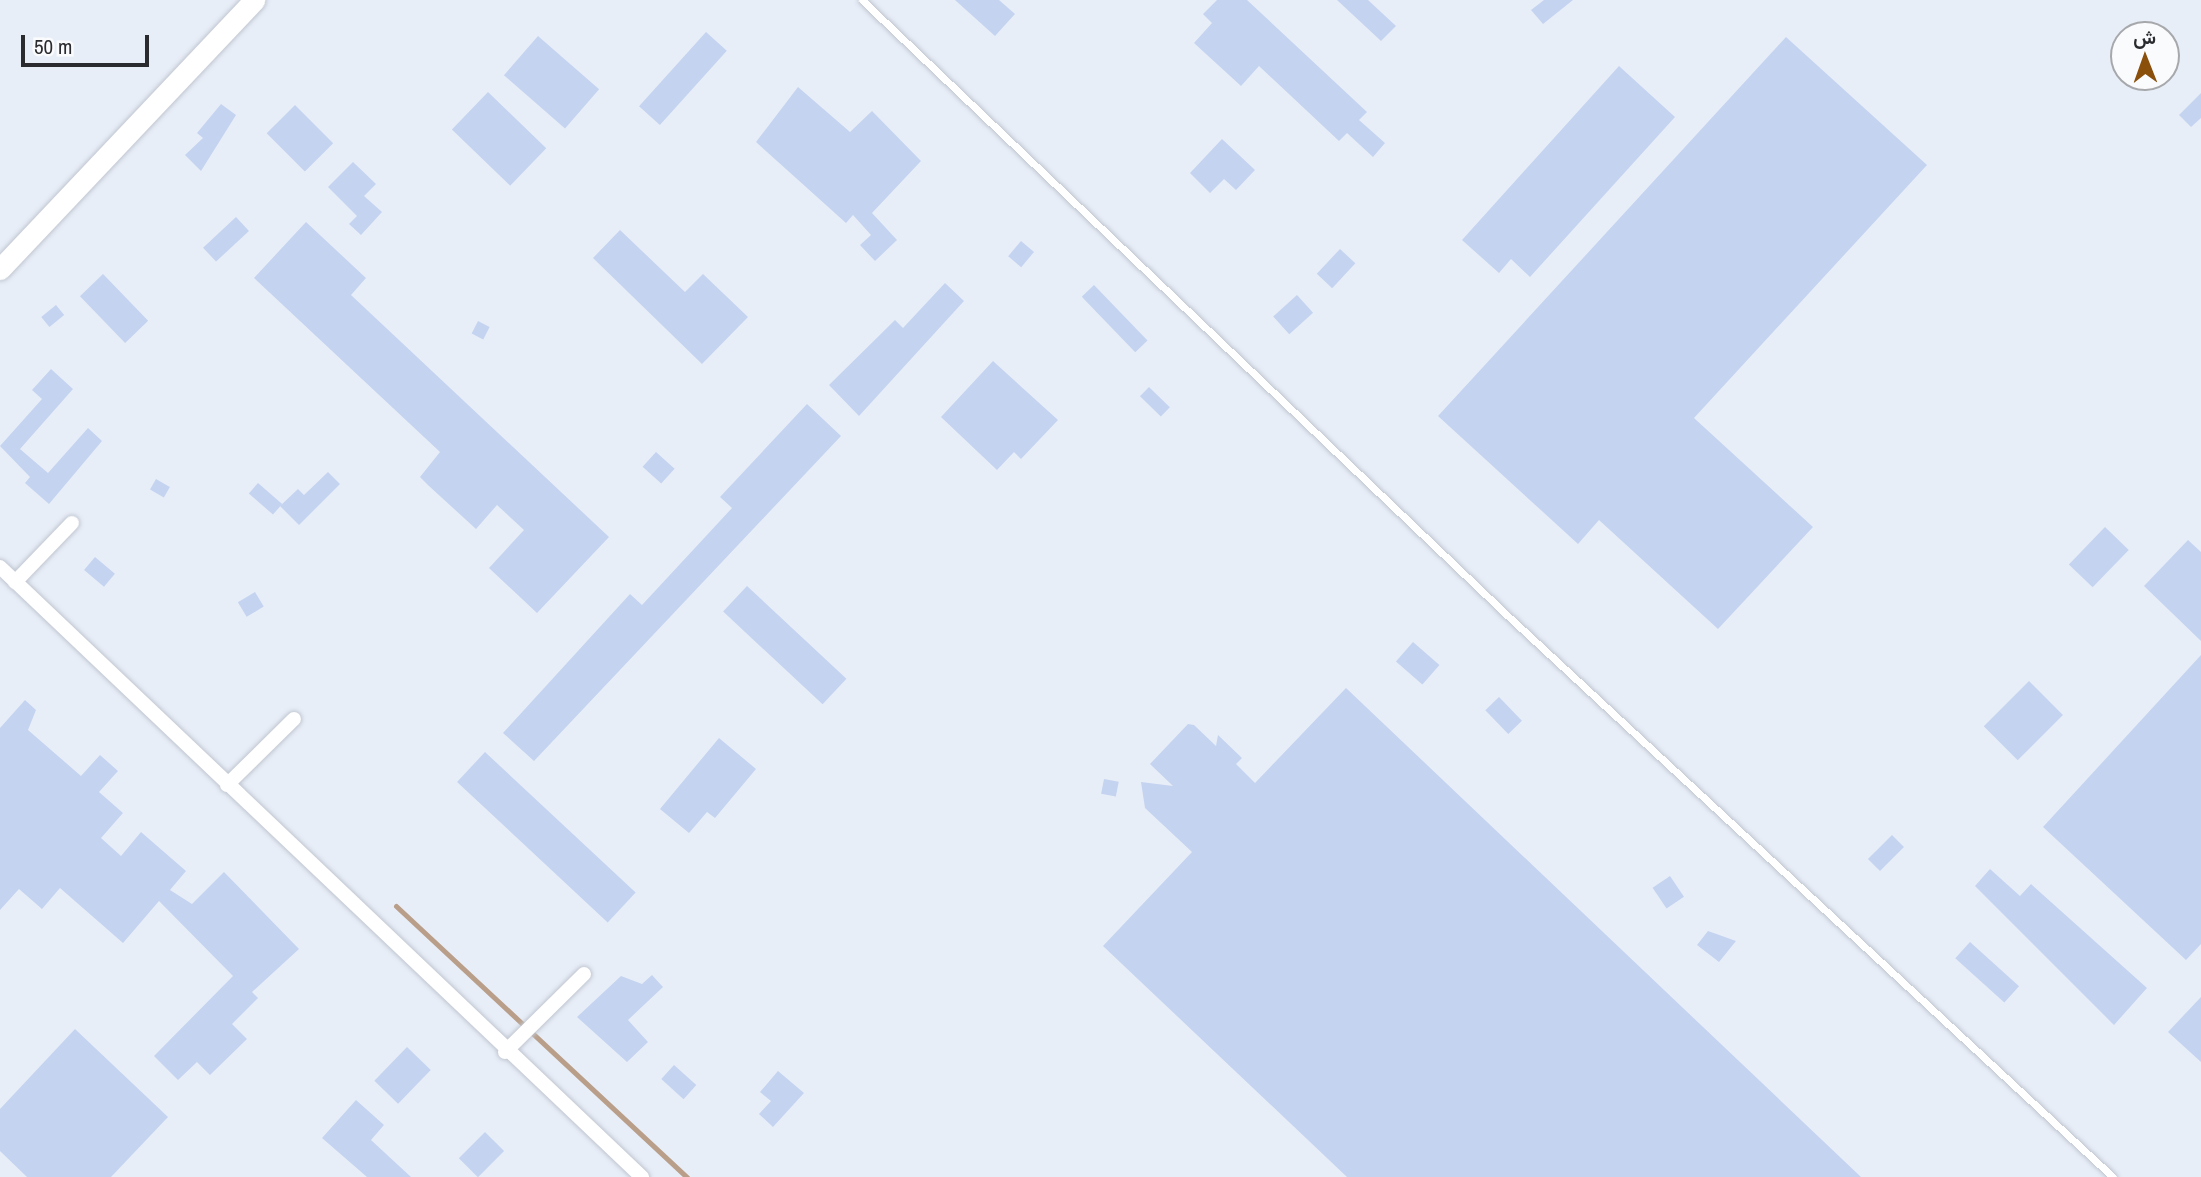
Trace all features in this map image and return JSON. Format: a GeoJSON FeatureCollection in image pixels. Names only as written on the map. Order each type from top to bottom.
{"type":"FeatureCollection","features":[{"type":"Feature","properties":{"kind":"street"},"geometry":{"type":"LineString","coordinates":[[0,269],[254,0]]}},
{"type":"Feature","properties":{"kind":"street"},"geometry":{"type":"LineString","coordinates":[[15,582],[72,523]]}},
{"type":"Feature","properties":{"kind":"street"},"geometry":{"type":"LineString","coordinates":[[0,567],[505,1052],[642,1177]]}},
{"type":"Feature","properties":{"kind":"street"},"geometry":{"type":"LineString","coordinates":[[227,785],[294,719]]}},
{"type":"Feature","properties":{"kind":"street"},"geometry":{"type":"LineString","coordinates":[[505,1052],[584,974]]}},
{"type":"Feature","properties":{"kind":"lane"},"geometry":{"type":"LineString","coordinates":[[862,0],[1509,617],[2113,1177]]}},
{"type":"Feature","properties":{"kind":"building"},"geometry":{"type":"Polygon","coordinates":[[[955,0],[999,0],[1015,14],[995,36],[955,0]]]}},
{"type":"Feature","properties":{"kind":"building"},"geometry":{"type":"Polygon","coordinates":[[[1217,0],[1247,0],[1367,112],[1359,120],[1385,143],[1373,157],[1347,133],[1339,141],[1259,66],[1241,86],[1194,43],[1212,23],[1203,14],[1217,0]]]}},
{"type":"Feature","properties":{"kind":"building"},"geometry":{"type":"Polygon","coordinates":[[[1337,0],[1368,0],[1396,26],[1381,41],[1337,0]]]}},
{"type":"Feature","properties":{"kind":"building"},"geometry":{"type":"Polygon","coordinates":[[[1544,0],[1573,0],[1543,24],[1531,10],[1544,0]]]}},
{"type":"Feature","properties":{"kind":"building"},"geometry":{"type":"Polygon","coordinates":[[[706,32],[727,51],[660,125],[639,106],[706,32]]]}},
{"type":"Feature","properties":{"kind":"building"},"geometry":{"type":"Polygon","coordinates":[[[538,36],[599,89],[565,128],[504,75],[538,36]]]}},
{"type":"Feature","properties":{"kind":"building"},"geometry":{"type":"Polygon","coordinates":[[[1786,37],[1927,165],[1694,418],[1813,527],[1718,629],[1599,520],[1578,544],[1438,416],[1786,37]]]}},
{"type":"Feature","properties":{"kind":"building"},"geometry":{"type":"Polygon","coordinates":[[[1619,66],[1675,117],[1530,277],[1511,259],[1499,273],[1462,240],[1619,66]]]}},
{"type":"Feature","properties":{"kind":"building"},"geometry":{"type":"Polygon","coordinates":[[[798,87],[850,132],[872,111],[921,161],[872,213],[897,240],[875,261],[860,245],[871,235],[853,215],[846,223],[756,142],[798,87]]]}},
{"type":"Feature","properties":{"kind":"building"},"geometry":{"type":"Polygon","coordinates":[[[488,92],[546,148],[510,186],[452,129],[488,92]]]}},
{"type":"Feature","properties":{"kind":"building"},"geometry":{"type":"Polygon","coordinates":[[[2201,93],[2201,118],[2191,127],[2179,115],[2201,93]]]}},
{"type":"Feature","properties":{"kind":"building"},"geometry":{"type":"Polygon","coordinates":[[[221,104],[236,115],[201,171],[185,155],[203,138],[197,133],[221,104]]]}},
{"type":"Feature","properties":{"kind":"building"},"geometry":{"type":"Polygon","coordinates":[[[295,105],[333,143],[305,171],[267,133],[295,105]]]}},
{"type":"Feature","properties":{"kind":"building"},"geometry":{"type":"Polygon","coordinates":[[[1222,139],[1255,170],[1236,190],[1224,179],[1210,193],[1190,173],[1222,139]]]}},
{"type":"Feature","properties":{"kind":"building"},"geometry":{"type":"Polygon","coordinates":[[[353,162],[376,184],[364,196],[382,212],[361,235],[349,224],[357,216],[328,187],[353,162]]]}},
{"type":"Feature","properties":{"kind":"building"},"geometry":{"type":"Polygon","coordinates":[[[236,217],[249,231],[216,262],[203,248],[236,217]]]}},
{"type":"Feature","properties":{"kind":"building"},"geometry":{"type":"Polygon","coordinates":[[[306,222],[366,278],[351,295],[609,537],[537,613],[489,568],[524,530],[497,505],[476,529],[429,486],[420,477],[440,452],[254,278],[306,222]]]}},
{"type":"Feature","properties":{"kind":"building"},"geometry":{"type":"Polygon","coordinates":[[[620,230],[685,292],[703,274],[748,317],[702,364],[593,258],[620,230]]]}},
{"type":"Feature","properties":{"kind":"building"},"geometry":{"type":"Polygon","coordinates":[[[1021,241],[1034,252],[1021,267],[1008,256],[1021,241]]]}},
{"type":"Feature","properties":{"kind":"building"},"geometry":{"type":"Polygon","coordinates":[[[1340,249],[1355,263],[1332,288],[1317,274],[1340,249]]]}},
{"type":"Feature","properties":{"kind":"building"},"geometry":{"type":"Polygon","coordinates":[[[103,274],[148,321],[125,343],[80,296],[103,274]]]}},
{"type":"Feature","properties":{"kind":"building"},"geometry":{"type":"Polygon","coordinates":[[[945,283],[964,301],[859,416],[829,385],[895,320],[903,328],[945,283]]]}},
{"type":"Feature","properties":{"kind":"building"},"geometry":{"type":"Polygon","coordinates":[[[1094,285],[1147,340],[1135,352],[1082,297],[1094,285]]]}},
{"type":"Feature","properties":{"kind":"building"},"geometry":{"type":"Polygon","coordinates":[[[1297,295],[1313,313],[1289,334],[1273,316],[1297,295]]]}},
{"type":"Feature","properties":{"kind":"building"},"geometry":{"type":"Polygon","coordinates":[[[56,305],[64,315],[49,327],[41,317],[56,305]]]}},
{"type":"Feature","properties":{"kind":"building"},"geometry":{"type":"Polygon","coordinates":[[[478,321],[490,327],[483,339],[472,333],[478,321]]]}},
{"type":"Feature","properties":{"kind":"building"},"geometry":{"type":"Polygon","coordinates":[[[993,361],[1058,420],[1021,459],[1014,452],[997,470],[941,417],[993,361]]]}},
{"type":"Feature","properties":{"kind":"building"},"geometry":{"type":"Polygon","coordinates":[[[51,369],[73,389],[20,449],[48,473],[88,428],[102,441],[49,504],[25,483],[30,477],[0,446],[42,399],[32,390],[51,369]]]}},
{"type":"Feature","properties":{"kind":"building"},"geometry":{"type":"Polygon","coordinates":[[[1149,387],[1170,407],[1161,416],[1140,396],[1149,387]]]}},
{"type":"Feature","properties":{"kind":"building"},"geometry":{"type":"Polygon","coordinates":[[[807,404],[841,436],[534,761],[503,733],[630,594],[642,605],[732,508],[720,497],[807,404]]]}},
{"type":"Feature","properties":{"kind":"building"},"geometry":{"type":"Polygon","coordinates":[[[656,452],[675,469],[661,484],[643,467],[656,452]]]}},
{"type":"Feature","properties":{"kind":"building"},"geometry":{"type":"Polygon","coordinates":[[[328,472],[340,484],[299,525],[280,506],[298,489],[304,495],[328,472]]]}},
{"type":"Feature","properties":{"kind":"building"},"geometry":{"type":"Polygon","coordinates":[[[156,479],[170,487],[164,497],[150,489],[156,479]]]}},
{"type":"Feature","properties":{"kind":"building"},"geometry":{"type":"Polygon","coordinates":[[[258,483],[282,504],[273,515],[249,494],[258,483]]]}},
{"type":"Feature","properties":{"kind":"building"},"geometry":{"type":"Polygon","coordinates":[[[2105,527],[2129,550],[2093,587],[2069,564],[2105,527]]]}},
{"type":"Feature","properties":{"kind":"building"},"geometry":{"type":"Polygon","coordinates":[[[2188,540],[2201,552],[2201,641],[2144,586],[2188,540]]]}},
{"type":"Feature","properties":{"kind":"building"},"geometry":{"type":"Polygon","coordinates":[[[95,557],[115,574],[104,587],[84,570],[95,557]]]}},
{"type":"Feature","properties":{"kind":"building"},"geometry":{"type":"Polygon","coordinates":[[[747,586],[846,679],[823,704],[723,612],[747,586]]]}},
{"type":"Feature","properties":{"kind":"building"},"geometry":{"type":"Polygon","coordinates":[[[255,592],[264,607],[247,617],[238,602],[255,592]]]}},
{"type":"Feature","properties":{"kind":"building"},"geometry":{"type":"Polygon","coordinates":[[[1413,642],[1439,665],[1422,685],[1396,662],[1413,642]]]}},
{"type":"Feature","properties":{"kind":"building"},"geometry":{"type":"Polygon","coordinates":[[[2201,655],[2201,944],[2186,960],[2043,827],[2201,655]]]}},
{"type":"Feature","properties":{"kind":"building"},"geometry":{"type":"Polygon","coordinates":[[[2029,681],[2063,715],[2018,760],[1984,726],[2029,681]]]}},
{"type":"Feature","properties":{"kind":"building"},"geometry":{"type":"Polygon","coordinates":[[[1346,688],[1861,1177],[1347,1177],[1103,946],[1192,852],[1145,808],[1141,782],[1173,786],[1150,764],[1188,724],[1194,725],[1216,746],[1218,735],[1242,758],[1236,764],[1255,783],[1346,688]]]}},
{"type":"Feature","properties":{"kind":"building"},"geometry":{"type":"Polygon","coordinates":[[[1499,697],[1522,721],[1508,734],[1485,710],[1499,697]]]}},
{"type":"Feature","properties":{"kind":"building"},"geometry":{"type":"Polygon","coordinates":[[[25,700],[36,710],[28,730],[81,776],[100,755],[118,771],[99,792],[123,813],[101,838],[121,856],[141,832],[186,871],[170,890],[192,904],[224,872],[299,949],[252,992],[258,998],[232,1024],[247,1039],[210,1075],[197,1062],[178,1080],[154,1056],[233,976],[159,901],[123,943],[60,888],[42,909],[19,889],[0,910],[0,728],[25,700]]]}},
{"type":"Feature","properties":{"kind":"building"},"geometry":{"type":"Polygon","coordinates":[[[719,738],[756,769],[715,818],[707,812],[689,833],[660,809],[719,738]]]}},
{"type":"Feature","properties":{"kind":"building"},"geometry":{"type":"Polygon","coordinates":[[[485,752],[636,892],[608,922],[457,782],[485,752]]]}},
{"type":"Feature","properties":{"kind":"building"},"geometry":{"type":"Polygon","coordinates":[[[1104,779],[1119,782],[1116,797],[1101,794],[1104,779]]]}},
{"type":"Feature","properties":{"kind":"building"},"geometry":{"type":"Polygon","coordinates":[[[1892,835],[1904,847],[1880,871],[1868,859],[1892,835]]]}},
{"type":"Feature","properties":{"kind":"building"},"geometry":{"type":"Polygon","coordinates":[[[1990,869],[2020,896],[2031,884],[2147,988],[2114,1025],[1975,886],[1990,869]]]}},
{"type":"Feature","properties":{"kind":"building"},"geometry":{"type":"Polygon","coordinates":[[[1670,876],[1684,897],[1667,908],[1653,888],[1670,876]]]}},
{"type":"Feature","properties":{"kind":"building"},"geometry":{"type":"Polygon","coordinates":[[[1708,931],[1736,941],[1719,962],[1697,945],[1708,931]]]}},
{"type":"Feature","properties":{"kind":"building"},"geometry":{"type":"Polygon","coordinates":[[[1970,942],[2019,986],[2004,1003],[1955,958],[1970,942]]]}},
{"type":"Feature","properties":{"kind":"building"},"geometry":{"type":"Polygon","coordinates":[[[652,975],[663,987],[628,1020],[648,1042],[627,1062],[577,1017],[621,976],[642,984],[652,975]]]}},
{"type":"Feature","properties":{"kind":"building"},"geometry":{"type":"Polygon","coordinates":[[[2201,997],[2201,1062],[2168,1032],[2201,997]]]}},
{"type":"Feature","properties":{"kind":"building"},"geometry":{"type":"Polygon","coordinates":[[[75,1029],[168,1117],[111,1177],[27,1177],[0,1151],[0,1109],[75,1029]]]}},
{"type":"Feature","properties":{"kind":"building"},"geometry":{"type":"Polygon","coordinates":[[[407,1047],[431,1070],[398,1104],[374,1081],[407,1047]]]}},
{"type":"Feature","properties":{"kind":"building"},"geometry":{"type":"Polygon","coordinates":[[[674,1065],[696,1085],[684,1099],[661,1079],[674,1065]]]}},
{"type":"Feature","properties":{"kind":"building"},"geometry":{"type":"Polygon","coordinates":[[[778,1071],[804,1093],[773,1127],[759,1114],[771,1101],[760,1092],[778,1071]]]}},
{"type":"Feature","properties":{"kind":"building"},"geometry":{"type":"Polygon","coordinates":[[[356,1100],[384,1125],[371,1140],[411,1177],[367,1177],[322,1138],[356,1100]]]}},
{"type":"Feature","properties":{"kind":"building"},"geometry":{"type":"Polygon","coordinates":[[[485,1132],[504,1151],[478,1177],[459,1158],[485,1132]]]}},
{"type":"Feature","properties":{"kind":"waterway"},"geometry":{"type":"LineString","coordinates":[[396,906],[687,1177]]}}]}
